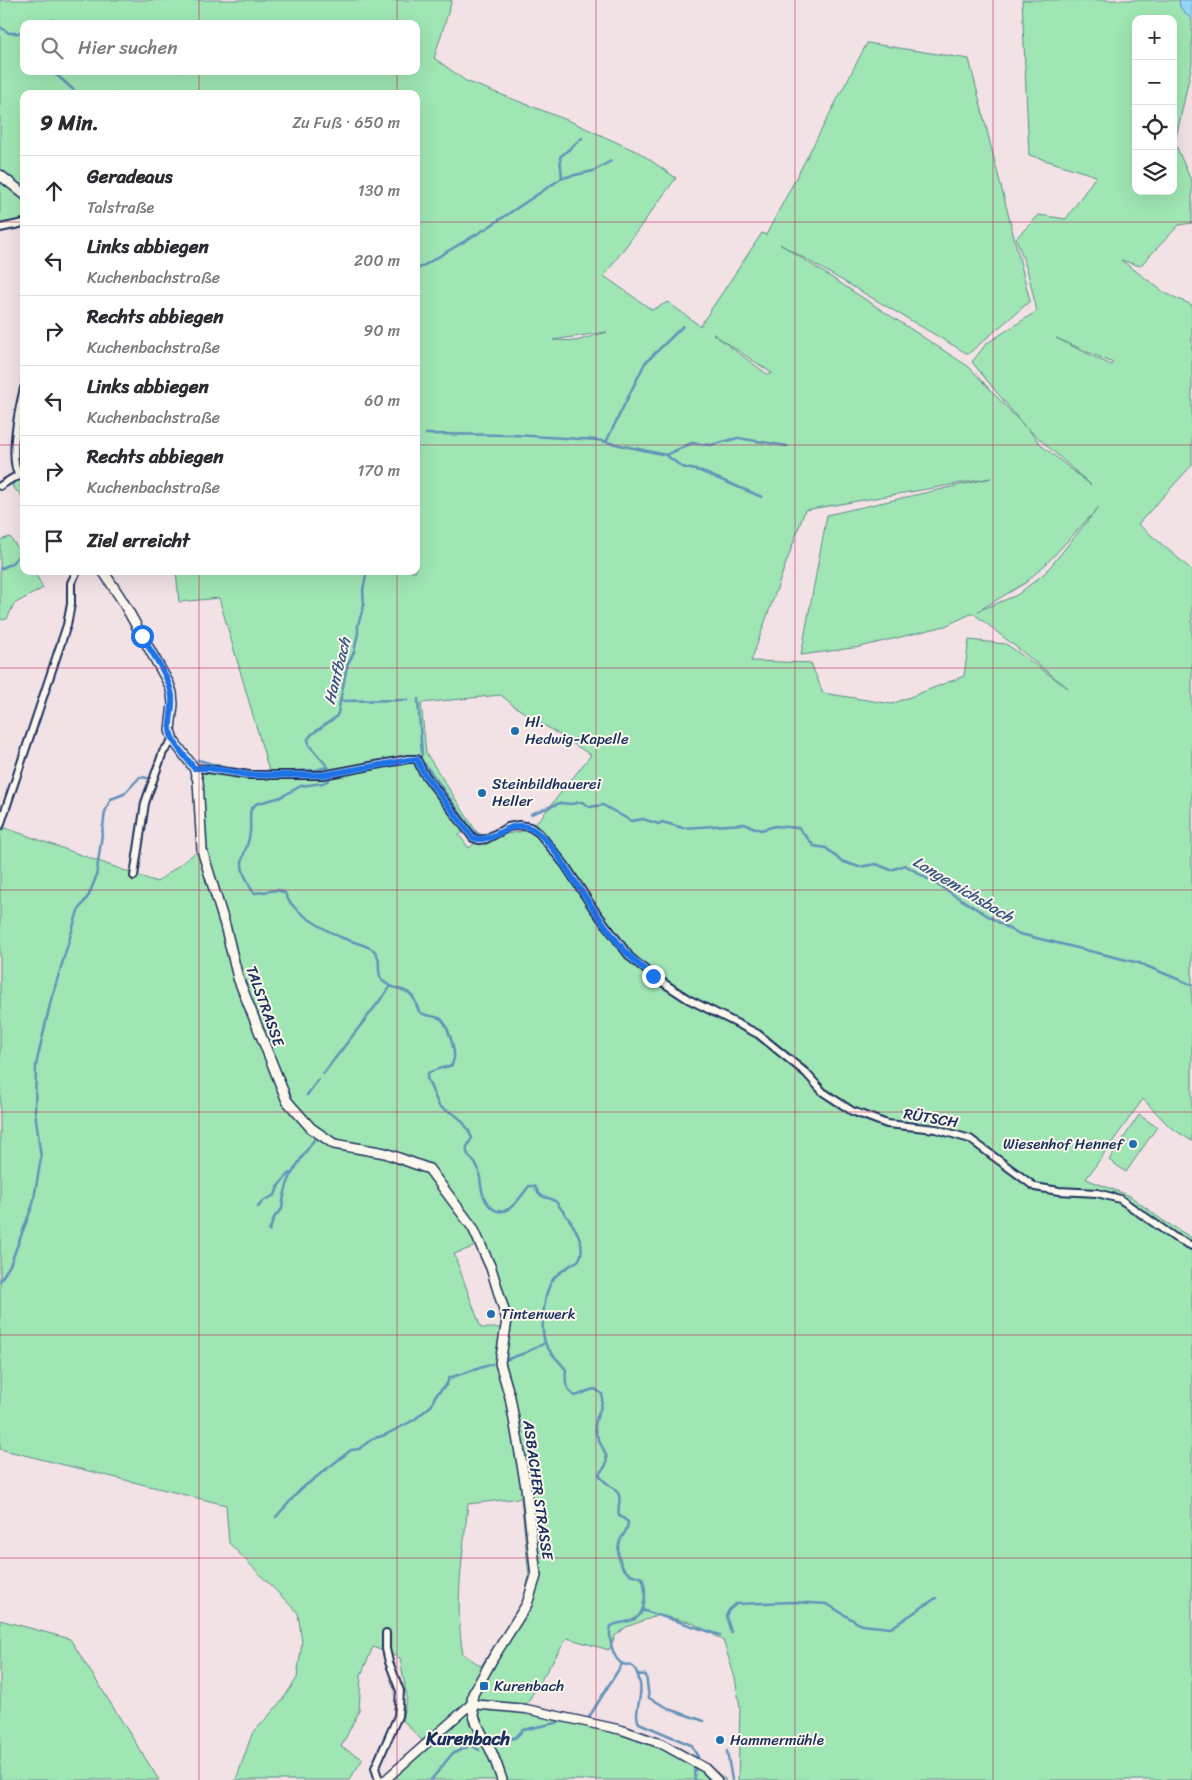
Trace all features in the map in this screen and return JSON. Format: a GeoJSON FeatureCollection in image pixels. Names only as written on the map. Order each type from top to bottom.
{"type":"FeatureCollection","features":[{"type":"Feature","properties":{"kind":"main road"},"geometry":{"type":"LineString","coordinates":[[0,175],[20,191]]}},
{"type":"Feature","properties":{"kind":"main road"},"geometry":{"type":"LineString","coordinates":[[106,575],[122,600],[169,684],[173,704],[170,730],[173,740]]}},
{"type":"Feature","properties":{"kind":"main road","name":"TALSTRASSE"},"geometry":{"type":"LineString","coordinates":[[173,740],[194,768],[198,781],[202,850],[225,925],[238,978],[287,1101],[311,1128],[334,1144],[385,1153],[428,1169],[473,1228],[491,1268],[507,1320],[500,1363]]}},
{"type":"Feature","properties":{"kind":"main road","name":"ASBACHER STRASSE"},"geometry":{"type":"LineString","coordinates":[[471,1704],[473,1694],[481,1678],[527,1604],[536,1576],[526,1487],[510,1396],[500,1363]]}},
{"type":"Feature","properties":{"kind":"main road"},"geometry":{"type":"LineString","coordinates":[[471,1704],[472,1713],[502,1780]]}},
{"type":"Feature","properties":{"kind":"street"},"geometry":{"type":"LineString","coordinates":[[0,228],[20,224]]}},
{"type":"Feature","properties":{"kind":"street"},"geometry":{"type":"LineString","coordinates":[[20,414],[14,453],[14,467],[20,475]]}},
{"type":"Feature","properties":{"kind":"street"},"geometry":{"type":"LineString","coordinates":[[0,486],[20,476]]}},
{"type":"Feature","properties":{"kind":"street"},"geometry":{"type":"LineString","coordinates":[[0,826],[66,626],[71,604],[71,583],[75,575]]}},
{"type":"Feature","properties":{"kind":"street"},"geometry":{"type":"LineString","coordinates":[[134,876],[145,803],[163,752],[173,740]]}},
{"type":"Feature","properties":{"kind":"street","name":"RÜTSCH"},"geometry":{"type":"LineString","coordinates":[[194,768],[208,768],[248,775],[323,775],[417,759],[422,771],[473,838],[486,839],[508,827],[519,825],[530,827],[539,833],[565,865],[593,908],[630,957],[653,976],[688,999],[758,1034],[806,1073],[823,1092],[852,1111],[888,1124],[936,1128],[970,1139],[1035,1187],[1059,1191],[1097,1193],[1120,1199],[1192,1246]]}},
{"type":"Feature","properties":{"kind":"street"},"geometry":{"type":"LineString","coordinates":[[379,1780],[375,1768],[398,1716],[400,1691],[388,1655],[386,1633]]}},
{"type":"Feature","properties":{"kind":"street"},"geometry":{"type":"LineString","coordinates":[[385,1780],[471,1704],[526,1709],[622,1730],[662,1744],[705,1768],[717,1780]]}},
{"type":"Feature","properties":{"kind":"green space"},"geometry":{"type":"Polygon","coordinates":[[[0,0],[452,0],[434,58],[466,81],[572,122],[640,153],[676,178],[604,276],[652,310],[668,302],[700,326],[762,233],[766,235],[867,43],[969,59],[1030,301],[968,354],[780,244],[969,367],[1025,427],[972,362],[986,344],[1037,311],[1028,273],[1016,238],[1039,215],[1066,219],[1096,176],[1029,155],[1022,0],[1179,0],[1180,7],[1192,20],[1192,64],[1177,134],[1177,15],[1132,15],[1132,195],[1177,195],[1177,148],[1192,183],[1192,223],[1179,225],[1140,266],[1121,260],[1165,293],[1192,305],[1192,465],[1138,524],[1192,570],[1192,1141],[1170,1127],[1143,1099],[1086,1179],[1130,1196],[1162,1220],[1192,1238],[1192,1780],[738,1780],[740,1707],[735,1678],[723,1640],[693,1623],[659,1615],[626,1627],[615,1636],[609,1650],[567,1638],[525,1706],[605,1722],[656,1737],[704,1762],[726,1780],[391,1780],[427,1746],[402,1719],[407,1698],[400,1658],[373,1647],[361,1675],[359,1711],[341,1747],[363,1759],[349,1780],[236,1780],[252,1734],[281,1702],[297,1678],[302,1643],[298,1613],[229,1543],[226,1505],[0,1449],[0,826],[157,882],[199,850],[192,772],[270,774],[219,598],[179,602],[176,575],[420,575],[420,90],[20,90],[20,220],[0,224],[0,0]],[[607,332],[553,340],[576,341],[607,332]],[[713,334],[767,374],[772,373],[713,334]],[[1056,338],[1111,365],[1113,363],[1056,338]],[[1027,428],[1042,446],[1091,485],[1027,428]],[[991,478],[805,510],[751,661],[811,663],[823,693],[892,704],[964,676],[969,640],[1006,644],[1068,688],[973,613],[945,626],[860,647],[801,655],[827,515],[991,478]],[[1099,507],[1046,564],[1025,583],[978,611],[1017,595],[1045,573],[1099,507]],[[501,695],[421,703],[426,753],[485,845],[506,834],[529,830],[591,755],[514,706],[501,695]],[[464,831],[459,835],[469,848],[474,844],[464,831]],[[476,1246],[454,1254],[481,1328],[503,1328],[504,1320],[488,1270],[476,1246]],[[521,1498],[468,1504],[460,1579],[460,1635],[463,1654],[481,1666],[523,1602],[529,1576],[521,1498]]]}},
{"type":"Feature","properties":{"kind":"green space"},"geometry":{"type":"Polygon","coordinates":[[[20,480],[20,494],[12,486],[16,481],[20,480]]]}},
{"type":"Feature","properties":{"kind":"green space"},"geometry":{"type":"Polygon","coordinates":[[[10,537],[20,551],[20,575],[36,575],[43,588],[14,604],[7,619],[0,620],[0,540],[10,537]]]}},
{"type":"Feature","properties":{"kind":"green space","name":"Wiesenhof Hennef"},"geometry":{"type":"Polygon","coordinates":[[[1139,1115],[1157,1127],[1126,1172],[1109,1160],[1139,1115]]]}},
{"type":"Feature","properties":{"kind":"green space"},"geometry":{"type":"Polygon","coordinates":[[[0,1620],[70,1639],[159,1780],[0,1780],[0,1620]]]}},
{"type":"Feature","properties":{"kind":"water"},"geometry":{"type":"Polygon","coordinates":[[[1179,0],[1192,0],[1192,20],[1180,7],[1179,0]]]}},
{"type":"Feature","properties":{"kind":"waterway","name":"Hanfbach"},"geometry":{"type":"LineString","coordinates":[[0,27],[9,33],[20,33]]}},
{"type":"Feature","properties":{"kind":"waterway","name":"Hanfbach"},"geometry":{"type":"LineString","coordinates":[[56,75],[74,90]]}},
{"type":"Feature","properties":{"kind":"waterway"},"geometry":{"type":"LineString","coordinates":[[562,178],[560,157],[582,138]]}},
{"type":"Feature","properties":{"kind":"waterway"},"geometry":{"type":"LineString","coordinates":[[420,268],[487,228],[562,178],[593,171],[611,161]]}},
{"type":"Feature","properties":{"kind":"waterway"},"geometry":{"type":"LineString","coordinates":[[606,442],[645,363],[683,326]]}},
{"type":"Feature","properties":{"kind":"waterway"},"geometry":{"type":"LineString","coordinates":[[426,434],[514,435],[597,440],[666,455],[692,443],[711,445],[738,438],[787,446]]}},
{"type":"Feature","properties":{"kind":"waterway"},"geometry":{"type":"LineString","coordinates":[[666,455],[682,467],[700,471],[762,497]]}},
{"type":"Feature","properties":{"kind":"waterway"},"geometry":{"type":"LineString","coordinates":[[0,569],[11,564],[20,554]]}},
{"type":"Feature","properties":{"kind":"waterway","name":"Hanfbach"},"geometry":{"type":"LineString","coordinates":[[366,575],[363,590],[364,605],[358,625],[354,652],[347,666],[338,713],[336,717],[308,739],[309,745],[328,767],[329,780],[323,783],[301,786],[281,797],[256,804],[251,809],[249,839],[243,856],[242,867],[251,889],[255,893],[278,890],[285,893],[288,900],[300,913],[340,937],[376,952],[382,980],[412,995],[418,1010],[422,1014],[439,1018],[443,1021],[448,1030],[454,1051],[454,1060],[452,1065],[428,1073],[427,1078],[439,1106],[454,1114],[465,1124],[472,1138],[467,1146],[467,1150],[478,1168],[483,1193],[486,1201],[492,1208],[498,1211],[510,1208],[529,1186],[535,1186],[539,1194],[557,1203],[578,1234],[582,1247],[579,1260],[554,1278],[545,1300],[543,1327],[545,1342],[549,1350],[566,1370],[566,1384],[569,1391],[575,1396],[595,1389],[602,1394],[602,1404],[596,1419],[595,1428],[607,1460],[599,1474],[619,1495],[619,1515],[628,1522],[619,1545],[620,1562],[629,1573],[642,1578],[645,1594],[639,1616],[611,1626],[612,1646],[618,1660],[623,1664],[634,1667],[638,1674],[641,1689],[637,1715],[639,1723],[691,1745],[698,1757],[698,1763],[694,1772],[695,1780]]}},
{"type":"Feature","properties":{"kind":"waterway","name":"Langemichsbach"},"geometry":{"type":"LineString","coordinates":[[418,699],[422,755]]}},
{"type":"Feature","properties":{"kind":"waterway","name":"Langemichsbach"},"geometry":{"type":"LineString","coordinates":[[341,701],[407,700]]}},
{"type":"Feature","properties":{"kind":"waterway"},"geometry":{"type":"LineString","coordinates":[[198,760],[220,766]]}},
{"type":"Feature","properties":{"kind":"waterway","name":"Langemichsbach"},"geometry":{"type":"LineString","coordinates":[[424,763],[474,832],[483,836]]}},
{"type":"Feature","properties":{"kind":"waterway"},"geometry":{"type":"LineString","coordinates":[[276,772],[316,770],[327,767]]}},
{"type":"Feature","properties":{"kind":"waterway"},"geometry":{"type":"LineString","coordinates":[[231,768],[254,772]]}},
{"type":"Feature","properties":{"kind":"waterway"},"geometry":{"type":"LineString","coordinates":[[0,1281],[10,1265],[33,1204],[41,1158],[35,1111],[36,1065],[51,1000],[78,911],[89,895],[96,877],[105,812],[111,799],[124,794],[140,777],[147,778]]}},
{"type":"Feature","properties":{"kind":"waterway","name":"Langemichsbach"},"geometry":{"type":"LineString","coordinates":[[531,814],[560,803],[582,802],[590,807],[603,805],[631,821],[643,819],[683,828],[744,824],[761,830],[775,826],[799,828],[814,846],[826,848],[841,861],[859,867],[876,864],[891,870],[905,865],[1016,933],[1139,963],[1192,985]]}},
{"type":"Feature","properties":{"kind":"waterway"},"geometry":{"type":"LineString","coordinates":[[323,1074],[391,986]]}},
{"type":"Feature","properties":{"kind":"waterway"},"geometry":{"type":"LineString","coordinates":[[307,1095],[318,1080]]}},
{"type":"Feature","properties":{"kind":"waterway"},"geometry":{"type":"LineString","coordinates":[[269,1231],[275,1216],[282,1209],[289,1180],[314,1140]]}},
{"type":"Feature","properties":{"kind":"waterway"},"geometry":{"type":"LineString","coordinates":[[258,1207],[263,1201],[275,1195],[279,1185],[290,1173]]}},
{"type":"Feature","properties":{"kind":"waterway"},"geometry":{"type":"LineString","coordinates":[[505,1360],[545,1343]]}},
{"type":"Feature","properties":{"kind":"waterway"},"geometry":{"type":"LineString","coordinates":[[276,1517],[301,1489],[351,1450],[359,1449],[372,1439],[385,1435],[414,1420],[432,1405],[435,1396],[447,1384],[449,1378],[492,1364]]}},
{"type":"Feature","properties":{"kind":"waterway"},"geometry":{"type":"LineString","coordinates":[[731,1632],[726,1616],[729,1610],[736,1604],[793,1602],[827,1604],[861,1625],[891,1628],[936,1598]]}},
{"type":"Feature","properties":{"kind":"waterway"},"geometry":{"type":"LineString","coordinates":[[642,1610],[720,1635]]}},
{"type":"Feature","properties":{"kind":"waterway"},"geometry":{"type":"LineString","coordinates":[[589,1717],[622,1664]]}},
{"type":"Feature","properties":{"kind":"waterway"},"geometry":{"type":"LineString","coordinates":[[637,1674],[646,1675],[649,1698],[672,1710],[704,1721]]}},
{"type":"Feature","properties":{"kind":"waterway"},"geometry":{"type":"LineString","coordinates":[[501,1743],[516,1737],[523,1730],[560,1722]]}},
{"type":"Feature","properties":{"kind":"waterway"},"geometry":{"type":"LineString","coordinates":[[431,1780],[452,1754],[471,1745],[479,1750]]}},
{"type":"Feature","properties":{"kind":"waterway"},"geometry":{"type":"LineString","coordinates":[[727,1751],[732,1780]]}},
{"type":"Feature","properties":{"kind":"place","name":"Hl. Hedwig-Kapelle"},"geometry":{"type":"Point","coordinates":[515,731]}},
{"type":"Feature","properties":{"kind":"place","name":"Steinbildhauerei Heller"},"geometry":{"type":"Point","coordinates":[482,793]}},
{"type":"Feature","properties":{"kind":"place","name":"Wiesenhof Hennef"},"geometry":{"type":"Point","coordinates":[1133,1144]}},
{"type":"Feature","properties":{"kind":"place","name":"Tintenwerk"},"geometry":{"type":"Point","coordinates":[491,1314]}},
{"type":"Feature","properties":{"kind":"place","name":"Kurenbach"},"geometry":{"type":"Point","coordinates":[484,1686]}},
{"type":"Feature","properties":{"kind":"place","name":"Hammermühle"},"geometry":{"type":"Point","coordinates":[720,1740]}},
{"type":"Feature","properties":{"kind":"district","name":"Kurenbach"},"geometry":{"type":"Point","coordinates":[468,1739]}},
{"type":"Feature","properties":{"kind":"route"},"geometry":{"type":"LineString","coordinates":[[142,636],[169,684],[172,693],[173,704],[170,730],[173,740],[194,768],[208,768],[248,775],[323,775],[417,759],[422,771],[473,838],[479,840],[486,839],[508,827],[519,825],[530,827],[539,833],[565,865],[619,944],[630,957],[653,976]]}}]}
